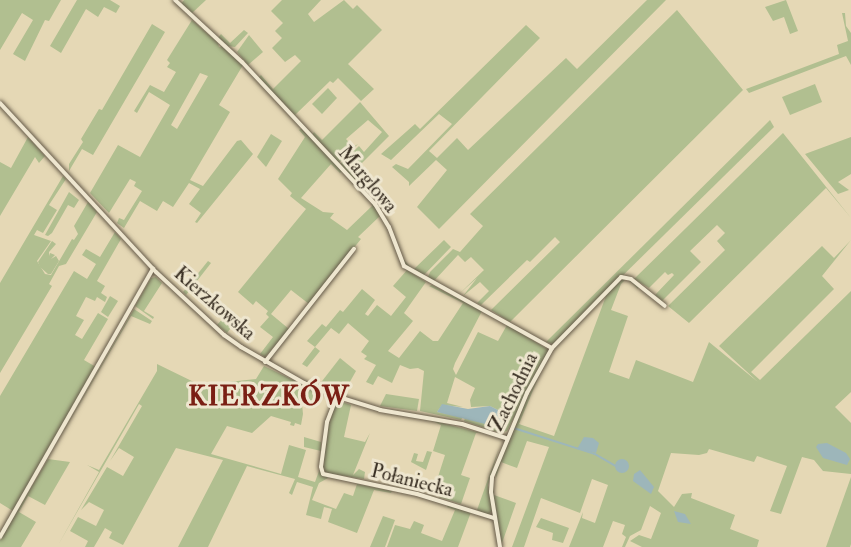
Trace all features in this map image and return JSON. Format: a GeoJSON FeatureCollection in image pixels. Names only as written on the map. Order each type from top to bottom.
{"type":"FeatureCollection","features":[{"type":"Feature","properties":{"kind":"street","name":"Marglowa"},"geometry":{"type":"LineString","coordinates":[[175,0],[242,62],[375,204],[389,227],[399,259],[404,266],[552,348]]}},
{"type":"Feature","properties":{"kind":"street","name":"Kierzkowska"},"geometry":{"type":"LineString","coordinates":[[0,103],[153,269],[224,335],[265,362],[304,383],[337,396],[380,410],[462,424],[506,438]]}},
{"type":"Feature","properties":{"kind":"street"},"geometry":{"type":"LineString","coordinates":[[265,362],[354,249]]}},
{"type":"Feature","properties":{"kind":"street"},"geometry":{"type":"LineString","coordinates":[[0,537],[153,269]]}},
{"type":"Feature","properties":{"kind":"street","name":"Zachodnia"},"geometry":{"type":"LineString","coordinates":[[500,547],[490,483],[506,438],[552,348],[621,277],[631,279],[665,306]]}},
{"type":"Feature","properties":{"kind":"street","name":"Połaniecka"},"geometry":{"type":"LineString","coordinates":[[337,396],[327,422],[322,472],[328,476],[417,494],[495,518]]}},
{"type":"Feature","properties":{"kind":"green space"},"geometry":{"type":"Polygon","coordinates":[[[0,0],[61,0],[49,21],[45,20],[25,61],[13,54],[33,20],[22,13],[0,50],[0,0]]]}},
{"type":"Feature","properties":{"kind":"green space"},"geometry":{"type":"Polygon","coordinates":[[[77,0],[110,0],[120,6],[116,13],[104,7],[98,17],[86,9],[61,53],[50,46],[77,0]]]}},
{"type":"Feature","properties":{"kind":"green space"},"geometry":{"type":"Polygon","coordinates":[[[184,0],[206,0],[191,14],[181,4],[184,0]]]}},
{"type":"Feature","properties":{"kind":"green space"},"geometry":{"type":"Polygon","coordinates":[[[282,0],[321,0],[308,14],[314,22],[344,0],[353,9],[357,5],[382,30],[348,64],[374,89],[361,101],[338,78],[333,83],[330,81],[295,115],[258,78],[261,75],[273,89],[301,61],[295,55],[285,62],[272,48],[282,38],[275,31],[283,23],[271,11],[282,0]]]}},
{"type":"Feature","properties":{"kind":"green space"},"geometry":{"type":"Polygon","coordinates":[[[647,0],[666,0],[439,229],[417,207],[447,170],[436,160],[409,186],[409,182],[392,167],[396,164],[408,169],[452,124],[439,114],[391,160],[381,154],[415,124],[420,129],[526,25],[540,38],[429,151],[437,158],[457,138],[468,150],[566,58],[577,69],[647,0]]]}},
{"type":"Feature","properties":{"kind":"green space"},"geometry":{"type":"Polygon","coordinates":[[[786,0],[798,31],[790,34],[784,17],[773,21],[765,7],[786,0]]]}},
{"type":"Feature","properties":{"kind":"green space"},"geometry":{"type":"Polygon","coordinates":[[[677,10],[743,90],[510,322],[491,310],[560,242],[555,237],[530,262],[527,260],[481,305],[477,303],[489,291],[480,282],[463,296],[477,278],[459,294],[484,270],[471,257],[465,262],[458,255],[433,282],[428,277],[430,272],[453,249],[460,252],[483,226],[470,214],[677,10]]]}},
{"type":"Feature","properties":{"kind":"green space"},"geometry":{"type":"Polygon","coordinates":[[[842,13],[845,13],[846,26],[851,33],[851,65],[846,56],[749,93],[746,89],[839,54],[837,45],[848,41],[842,13]]]}},
{"type":"Feature","properties":{"kind":"green space"},"geometry":{"type":"Polygon","coordinates":[[[192,20],[218,43],[219,47],[223,46],[243,65],[219,105],[230,112],[190,180],[203,186],[237,141],[241,140],[253,154],[197,223],[195,222],[201,213],[189,204],[200,189],[189,183],[173,207],[163,201],[157,211],[140,201],[124,228],[117,223],[119,218],[124,220],[142,191],[134,186],[136,182],[130,179],[109,213],[90,193],[118,145],[140,157],[170,105],[149,92],[137,113],[134,111],[150,85],[164,92],[176,72],[167,67],[170,63],[167,60],[192,20]],[[200,73],[171,125],[177,129],[208,76],[200,73]]]}},
{"type":"Feature","properties":{"kind":"green space"},"geometry":{"type":"Polygon","coordinates":[[[152,24],[165,32],[93,155],[82,149],[69,171],[69,164],[83,142],[81,139],[99,109],[102,110],[152,24]]]}},
{"type":"Feature","properties":{"kind":"green space"},"geometry":{"type":"Polygon","coordinates":[[[244,30],[248,33],[235,47],[228,46],[218,38],[221,34],[230,43],[244,30]]]}},
{"type":"Feature","properties":{"kind":"green space"},"geometry":{"type":"Polygon","coordinates":[[[249,35],[263,52],[248,65],[237,52],[249,35]]]}},
{"type":"Feature","properties":{"kind":"green space"},"geometry":{"type":"Polygon","coordinates":[[[815,84],[822,102],[790,115],[782,97],[815,84]]]}},
{"type":"Feature","properties":{"kind":"green space"},"geometry":{"type":"Polygon","coordinates":[[[328,88],[337,98],[322,114],[312,104],[328,88]]]}},
{"type":"Feature","properties":{"kind":"green space"},"geometry":{"type":"Polygon","coordinates":[[[360,102],[389,136],[352,173],[363,185],[361,186],[340,164],[359,146],[364,152],[382,132],[368,120],[346,139],[353,147],[358,144],[339,163],[312,135],[314,132],[322,140],[360,102]]]}},
{"type":"Feature","properties":{"kind":"green space"},"geometry":{"type":"Polygon","coordinates":[[[770,120],[774,127],[553,344],[546,342],[770,120]]]}},
{"type":"Feature","properties":{"kind":"green space"},"geometry":{"type":"Polygon","coordinates":[[[302,128],[342,171],[340,173],[331,164],[301,198],[323,212],[334,213],[330,218],[347,230],[372,206],[371,202],[381,215],[358,237],[361,239],[309,304],[291,290],[271,314],[289,329],[265,357],[260,354],[273,337],[260,327],[269,317],[266,314],[268,311],[256,301],[253,305],[238,292],[306,209],[290,196],[292,193],[278,179],[305,137],[299,130],[302,128]]]}},
{"type":"Feature","properties":{"kind":"green space"},"geometry":{"type":"Polygon","coordinates":[[[783,133],[851,218],[826,188],[689,323],[668,306],[725,250],[717,241],[725,233],[717,225],[690,251],[701,262],[662,301],[655,295],[674,275],[672,273],[668,275],[665,272],[649,288],[634,279],[783,133]]]}},
{"type":"Feature","properties":{"kind":"green space"},"geometry":{"type":"Polygon","coordinates":[[[271,134],[282,141],[266,167],[257,157],[271,134]]]}},
{"type":"Feature","properties":{"kind":"green space"},"geometry":{"type":"Polygon","coordinates":[[[28,137],[45,156],[39,163],[35,157],[0,216],[0,162],[11,168],[28,137]]]}},
{"type":"Feature","properties":{"kind":"green space"},"geometry":{"type":"Polygon","coordinates":[[[851,137],[851,174],[838,182],[849,190],[838,194],[805,154],[851,137]]]}},
{"type":"Feature","properties":{"kind":"green space"},"geometry":{"type":"Polygon","coordinates":[[[63,176],[66,179],[49,205],[57,210],[43,233],[37,230],[34,235],[51,241],[37,261],[45,274],[51,275],[72,239],[74,240],[78,234],[74,226],[88,202],[97,212],[66,264],[59,266],[49,284],[52,286],[0,373],[0,283],[63,176]]]}},
{"type":"Feature","properties":{"kind":"green space"},"geometry":{"type":"Polygon","coordinates":[[[69,192],[79,200],[74,208],[68,205],[52,233],[45,235],[69,192]]]}},
{"type":"Feature","properties":{"kind":"green space"},"geometry":{"type":"Polygon","coordinates":[[[115,232],[121,239],[97,281],[105,286],[101,293],[107,297],[105,302],[97,297],[95,301],[86,297],[76,316],[84,320],[75,335],[82,339],[98,313],[108,319],[84,360],[96,367],[13,511],[0,503],[0,396],[74,271],[87,279],[96,264],[82,255],[86,249],[100,257],[115,232]]]}},
{"type":"Feature","properties":{"kind":"green space"},"geometry":{"type":"Polygon","coordinates":[[[444,240],[451,247],[423,276],[413,270],[444,240]]]}},
{"type":"Feature","properties":{"kind":"green space"},"geometry":{"type":"Polygon","coordinates":[[[851,240],[822,276],[834,289],[751,372],[760,380],[851,291],[851,392],[835,407],[851,423],[851,474],[823,471],[814,460],[802,457],[781,514],[770,511],[787,466],[757,456],[754,462],[709,449],[707,453],[699,455],[671,453],[658,491],[674,507],[682,494],[692,493],[691,498],[735,515],[730,529],[759,540],[757,547],[642,547],[630,541],[639,535],[651,539],[661,513],[650,506],[641,530],[630,536],[625,547],[622,547],[626,537],[622,534],[625,525],[613,521],[603,547],[569,547],[583,512],[582,518],[595,523],[608,485],[592,479],[580,513],[541,498],[524,547],[512,547],[549,447],[527,441],[517,468],[501,462],[496,478],[496,471],[519,414],[539,376],[519,424],[554,436],[606,296],[618,282],[624,279],[629,279],[638,289],[629,280],[625,280],[621,284],[611,310],[628,316],[609,372],[629,379],[636,360],[693,382],[709,342],[758,382],[719,346],[822,246],[834,258],[851,240]]]}},
{"type":"Feature","properties":{"kind":"green space"},"geometry":{"type":"Polygon","coordinates":[[[52,241],[56,244],[49,252],[49,256],[50,253],[55,255],[51,259],[56,256],[59,261],[51,274],[48,274],[38,262],[52,241]]]}},
{"type":"Feature","properties":{"kind":"green space"},"geometry":{"type":"Polygon","coordinates":[[[400,255],[413,270],[405,265],[400,255]]]}},
{"type":"Feature","properties":{"kind":"green space"},"geometry":{"type":"Polygon","coordinates":[[[208,261],[211,263],[186,295],[183,292],[208,261]]]}},
{"type":"Feature","properties":{"kind":"green space"},"geometry":{"type":"Polygon","coordinates":[[[407,270],[426,282],[404,313],[413,321],[388,351],[399,358],[420,331],[433,341],[438,341],[463,303],[429,286],[432,285],[482,311],[455,363],[453,369],[456,375],[478,332],[498,341],[507,325],[549,350],[507,431],[501,433],[464,421],[465,418],[504,427],[502,412],[490,406],[471,407],[470,400],[475,388],[455,377],[447,403],[463,407],[442,405],[437,412],[463,417],[461,420],[420,411],[424,371],[418,368],[410,369],[400,365],[392,383],[378,376],[373,385],[366,382],[376,365],[364,359],[367,356],[361,352],[369,341],[348,323],[339,334],[331,328],[315,347],[307,341],[322,324],[326,327],[340,310],[343,312],[362,289],[375,300],[365,314],[368,316],[377,305],[391,316],[406,297],[393,286],[407,270]]]}},
{"type":"Feature","properties":{"kind":"green space"},"geometry":{"type":"Polygon","coordinates":[[[156,277],[162,283],[144,311],[154,317],[153,319],[135,306],[151,278],[156,277]]]}},
{"type":"Feature","properties":{"kind":"green space"},"geometry":{"type":"Polygon","coordinates":[[[110,296],[118,301],[108,317],[101,312],[110,296]]]}},
{"type":"Feature","properties":{"kind":"green space"},"geometry":{"type":"Polygon","coordinates":[[[134,309],[152,321],[150,324],[131,316],[51,453],[134,309]]]}},
{"type":"Feature","properties":{"kind":"green space"},"geometry":{"type":"Polygon","coordinates":[[[225,316],[228,321],[232,317],[236,321],[227,333],[217,325],[225,316]]]}},
{"type":"Feature","properties":{"kind":"green space"},"geometry":{"type":"Polygon","coordinates":[[[315,347],[320,351],[307,367],[302,364],[315,347]]]}},
{"type":"Feature","properties":{"kind":"green space"},"geometry":{"type":"Polygon","coordinates":[[[340,358],[356,371],[343,394],[319,385],[340,358]]]}},
{"type":"Feature","properties":{"kind":"green space"},"geometry":{"type":"Polygon","coordinates":[[[157,364],[200,385],[256,379],[264,366],[322,394],[319,404],[305,401],[302,404],[301,425],[295,423],[294,426],[290,425],[291,422],[271,416],[252,433],[227,426],[211,454],[281,474],[289,445],[306,450],[298,477],[315,482],[319,471],[328,478],[319,483],[312,500],[336,509],[344,493],[353,496],[357,484],[392,491],[391,493],[374,490],[357,533],[328,522],[332,509],[324,507],[321,519],[306,515],[313,487],[297,482],[292,495],[289,493],[295,479],[247,466],[208,547],[178,547],[223,460],[176,448],[123,545],[109,538],[112,532],[105,528],[94,547],[85,547],[88,541],[70,531],[78,517],[96,526],[104,510],[89,502],[81,510],[107,467],[123,476],[134,457],[119,448],[110,461],[142,406],[139,404],[57,547],[99,472],[87,465],[99,470],[157,371],[157,364]]]}},
{"type":"Feature","properties":{"kind":"green space"},"geometry":{"type":"Polygon","coordinates":[[[386,394],[419,399],[417,411],[380,406],[386,394]]]}},
{"type":"Feature","properties":{"kind":"green space"},"geometry":{"type":"Polygon","coordinates":[[[337,400],[351,405],[344,437],[365,442],[370,433],[353,475],[359,469],[365,472],[364,479],[326,473],[323,468],[328,427],[337,400]]]}},
{"type":"Feature","properties":{"kind":"green space"},"geometry":{"type":"Polygon","coordinates":[[[430,420],[481,433],[476,433],[461,475],[470,478],[461,504],[439,497],[444,483],[437,480],[445,455],[433,451],[441,425],[430,420]]]}},
{"type":"Feature","properties":{"kind":"green space"},"geometry":{"type":"Polygon","coordinates":[[[304,437],[321,442],[321,451],[304,447],[304,437]]]}},
{"type":"Feature","properties":{"kind":"green space"},"geometry":{"type":"Polygon","coordinates":[[[499,448],[488,485],[492,511],[488,515],[477,510],[499,448]]]}},
{"type":"Feature","properties":{"kind":"green space"},"geometry":{"type":"Polygon","coordinates":[[[427,451],[432,452],[426,470],[411,462],[414,453],[418,454],[416,461],[423,462],[427,451]]]}},
{"type":"Feature","properties":{"kind":"green space"},"geometry":{"type":"Polygon","coordinates":[[[48,459],[70,462],[45,505],[28,496],[19,512],[36,522],[21,547],[0,547],[0,540],[48,459]]]}},
{"type":"Feature","properties":{"kind":"green space"},"geometry":{"type":"Polygon","coordinates":[[[851,477],[850,547],[826,547],[851,477]]]}},
{"type":"Feature","properties":{"kind":"green space"},"geometry":{"type":"Polygon","coordinates":[[[494,483],[494,495],[516,503],[502,543],[493,497],[494,483]]]}},
{"type":"Feature","properties":{"kind":"green space"},"geometry":{"type":"Polygon","coordinates":[[[448,505],[471,512],[458,547],[387,547],[395,525],[410,529],[414,521],[424,525],[421,533],[442,541],[455,510],[447,507],[448,505]]]}},
{"type":"Feature","properties":{"kind":"green space"},"geometry":{"type":"Polygon","coordinates":[[[383,516],[395,520],[385,547],[370,547],[383,516]]]}},
{"type":"Feature","properties":{"kind":"green space"},"geometry":{"type":"Polygon","coordinates":[[[541,518],[569,528],[563,543],[552,540],[553,533],[536,527],[541,518]]]}},
{"type":"Feature","properties":{"kind":"water"},"geometry":{"type":"Polygon","coordinates":[[[442,404],[468,409],[490,406],[502,412],[508,419],[507,425],[501,428],[437,412],[442,404]]]}},
{"type":"Feature","properties":{"kind":"water"},"geometry":{"type":"Polygon","coordinates":[[[584,437],[593,438],[599,443],[596,453],[577,449],[584,437]]]}},
{"type":"Feature","properties":{"kind":"water"},"geometry":{"type":"Polygon","coordinates":[[[827,443],[846,453],[850,459],[847,465],[823,458],[816,447],[818,444],[827,443]]]}},
{"type":"Feature","properties":{"kind":"water"},"geometry":{"type":"Polygon","coordinates":[[[622,459],[627,461],[629,466],[627,471],[622,473],[617,471],[615,466],[617,461],[622,459]]]}},
{"type":"Feature","properties":{"kind":"water"},"geometry":{"type":"Polygon","coordinates":[[[640,470],[654,487],[651,494],[633,481],[634,474],[640,470]]]}},
{"type":"Feature","properties":{"kind":"water"},"geometry":{"type":"Polygon","coordinates":[[[674,511],[685,514],[691,524],[678,522],[674,511]]]}},
{"type":"Feature","properties":{"kind":"waterway"},"geometry":{"type":"LineString","coordinates":[[514,428],[595,454],[616,466]]}},
{"type":"Feature","properties":{"kind":"district","name":"KIERZKÓW"},"geometry":{"type":"Point","coordinates":[269,398]}}]}
